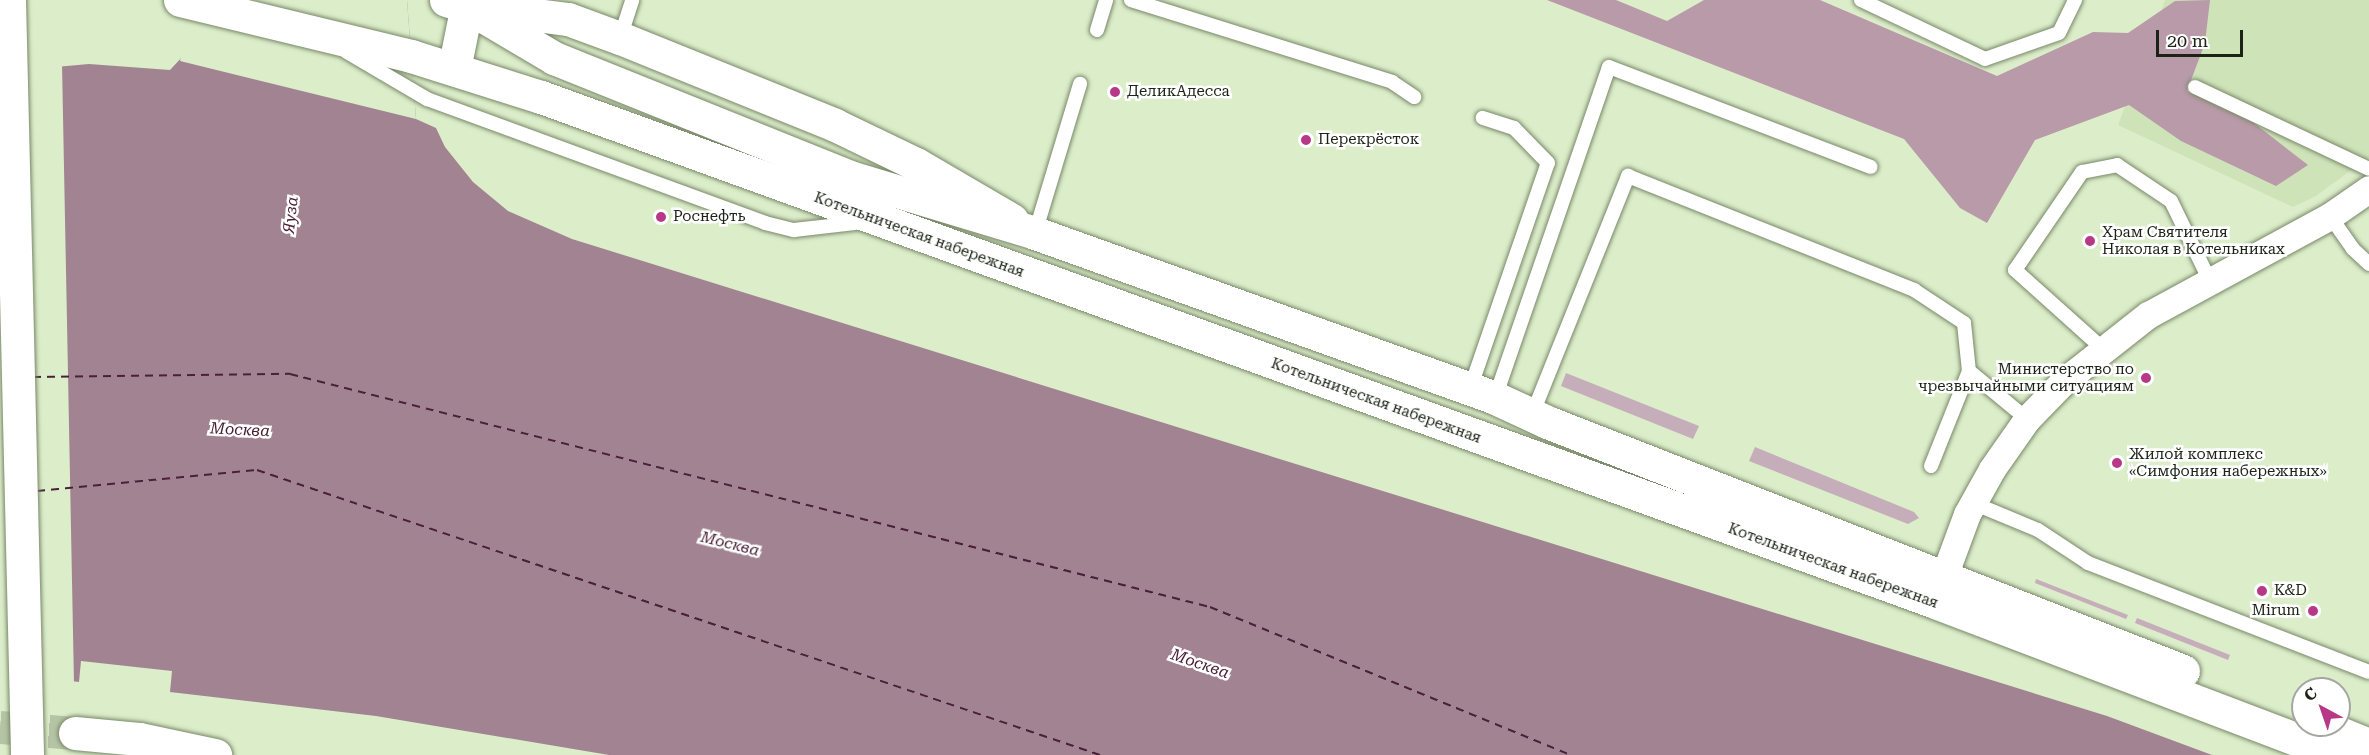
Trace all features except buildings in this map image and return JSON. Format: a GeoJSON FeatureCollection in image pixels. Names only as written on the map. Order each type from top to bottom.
{"type":"FeatureCollection","features":[{"type":"Feature","properties":{"kind":"main road"},"geometry":{"type":"LineString","coordinates":[[9,0],[27,755]]}},
{"type":"Feature","properties":{"kind":"main road"},"geometry":{"type":"LineString","coordinates":[[539,0],[568,18],[845,130],[916,164],[1035,233]]}},
{"type":"Feature","properties":{"kind":"main road","name":"Котельническая набережная"},"geometry":{"type":"LineString","coordinates":[[187,2],[411,56],[454,69],[889,224],[1939,588],[2291,714]]}},
{"type":"Feature","properties":{"kind":"main road"},"geometry":{"type":"LineString","coordinates":[[454,69],[460,2],[568,18]]}},
{"type":"Feature","properties":{"kind":"main road","name":"Котельническая набережная"},"geometry":{"type":"LineString","coordinates":[[460,2],[554,58],[829,168],[1035,233],[1483,393],[2338,755]]}},
{"type":"Feature","properties":{"kind":"main road"},"geometry":{"type":"LineString","coordinates":[[75,734],[139,747],[215,755]]}},
{"type":"Feature","properties":{"kind":"main road"},"geometry":{"type":"LineString","coordinates":[[2349,737],[2369,745]]}},
{"type":"Feature","properties":{"kind":"street"},"geometry":{"type":"LineString","coordinates":[[1939,588],[1973,503],[2027,419],[2102,348],[2148,315],[2210,279],[2330,216],[2369,189]]}},
{"type":"Feature","properties":{"kind":"lane"},"geometry":{"type":"LineString","coordinates":[[620,38],[632,0]]}},
{"type":"Feature","properties":{"kind":"lane"},"geometry":{"type":"LineString","coordinates":[[1097,30],[1106,0]]}},
{"type":"Feature","properties":{"kind":"lane"},"geometry":{"type":"LineString","coordinates":[[1131,0],[1392,82],[1414,97]]}},
{"type":"Feature","properties":{"kind":"lane"},"geometry":{"type":"LineString","coordinates":[[1861,0],[1985,59],[2059,33],[2074,0]]}},
{"type":"Feature","properties":{"kind":"lane"},"geometry":{"type":"LineString","coordinates":[[314,33],[427,99],[765,224],[794,230],[834,222],[889,224]]}},
{"type":"Feature","properties":{"kind":"lane"},"geometry":{"type":"LineString","coordinates":[[1483,393],[1609,67],[1871,167]]}},
{"type":"Feature","properties":{"kind":"lane"},"geometry":{"type":"LineString","coordinates":[[1035,233],[1080,84]]}},
{"type":"Feature","properties":{"kind":"lane"},"geometry":{"type":"LineString","coordinates":[[2195,87],[2369,169]]}},
{"type":"Feature","properties":{"kind":"lane"},"geometry":{"type":"LineString","coordinates":[[1482,118],[1514,128],[1548,163],[1483,393]]}},
{"type":"Feature","properties":{"kind":"lane"},"geometry":{"type":"LineString","coordinates":[[2102,348],[2015,270],[2082,172],[2117,165],[2171,201],[2210,279]]}},
{"type":"Feature","properties":{"kind":"lane"},"geometry":{"type":"LineString","coordinates":[[1532,415],[1629,176],[1914,290],[1964,323],[1969,371],[1930,466]]}},
{"type":"Feature","properties":{"kind":"lane"},"geometry":{"type":"LineString","coordinates":[[2330,216],[2353,249],[2369,264]]}},
{"type":"Feature","properties":{"kind":"lane"},"geometry":{"type":"LineString","coordinates":[[1969,371],[2027,419]]}},
{"type":"Feature","properties":{"kind":"lane"},"geometry":{"type":"LineString","coordinates":[[1973,503],[2038,530],[2088,563],[2369,672]]}},
{"type":"Feature","properties":{"kind":"shaded area"},"geometry":{"type":"Polygon","coordinates":[[[1547,0],[1616,0],[1667,21],[1704,0],[1820,0],[1997,76],[2093,32],[2128,33],[2175,1],[2210,0],[2205,43],[2187,91],[2254,123],[2308,165],[2276,186],[2181,141],[2129,105],[2035,140],[1987,223],[1960,208],[1904,139],[1547,0]]]}},
{"type":"Feature","properties":{"kind":"shaded area"},"geometry":{"type":"Polygon","coordinates":[[[2165,0],[2369,0],[2369,157],[2316,196],[2293,207],[2118,125],[2165,0]]]}},
{"type":"Feature","properties":{"kind":"shaded area"},"geometry":{"type":"Polygon","coordinates":[[[1566,373],[1699,426],[1693,439],[1561,386],[1566,373]]]}},
{"type":"Feature","properties":{"kind":"shaded area"},"geometry":{"type":"Polygon","coordinates":[[[1755,447],[1914,512],[1919,518],[1908,524],[1749,461],[1755,447]]]}},
{"type":"Feature","properties":{"kind":"shaded area"},"geometry":{"type":"Polygon","coordinates":[[[2036,579],[2128,615],[2126,619],[2035,583],[2036,579]]]}},
{"type":"Feature","properties":{"kind":"shaded area"},"geometry":{"type":"Polygon","coordinates":[[[2137,618],[2230,655],[2228,660],[2135,623],[2137,618]]]}},
{"type":"Feature","properties":{"kind":"water"},"geometry":{"type":"Polygon","coordinates":[[[407,0],[416,119],[436,128],[445,147],[473,182],[508,211],[572,239],[2107,716],[2212,755],[609,755],[376,716],[170,692],[172,671],[81,661],[79,682],[0,673],[0,72],[89,64],[170,70],[183,56],[188,38],[407,0]]]}},
{"type":"Feature","properties":{"kind":"pier"},"geometry":{"type":"Polygon","coordinates":[[[196,0],[407,0],[416,119],[180,61],[196,0]]]}},
{"type":"Feature","properties":{"kind":"pier"},"geometry":{"type":"Polygon","coordinates":[[[62,64],[74,684],[0,676],[0,69],[62,64]]]}},
{"type":"Feature","properties":{"kind":"ferry route"},"geometry":{"type":"LineString","coordinates":[[33,377],[290,374],[1210,607],[1570,755]]}},
{"type":"Feature","properties":{"kind":"ferry route"},"geometry":{"type":"LineString","coordinates":[[37,491],[257,470],[1100,755]]}},
{"type":"Feature","properties":{"kind":"tunnel"},"geometry":{"type":"LineString","coordinates":[[0,727],[75,733]]}},
{"type":"Feature","properties":{"kind":"place","name":"ДеликАдесса"},"geometry":{"type":"Point","coordinates":[1115,92]}},
{"type":"Feature","properties":{"kind":"place","name":"Перекрёсток"},"geometry":{"type":"Point","coordinates":[1306,140]}},
{"type":"Feature","properties":{"kind":"place","name":"Роснефть"},"geometry":{"type":"Point","coordinates":[661,217]}},
{"type":"Feature","properties":{"kind":"place","name":"Храм Святителя Николая в Котельниках"},"geometry":{"type":"Point","coordinates":[2090,241]}},
{"type":"Feature","properties":{"kind":"place","name":"Министерство по чрезвычайными ситуациям"},"geometry":{"type":"Point","coordinates":[2146,378]}},
{"type":"Feature","properties":{"kind":"place","name":"Жилой комплекс «Симфония набережных»"},"geometry":{"type":"Point","coordinates":[2117,463]}},
{"type":"Feature","properties":{"kind":"place","name":"K&D"},"geometry":{"type":"Point","coordinates":[2262,591]}},
{"type":"Feature","properties":{"kind":"place","name":"Mirum"},"geometry":{"type":"Point","coordinates":[2313,611]}},
{"type":"Feature","properties":{"kind":"water label","name":"Яуза"},"geometry":{"type":"Point","coordinates":[291,215]}},
{"type":"Feature","properties":{"kind":"water label","name":"Москва"},"geometry":{"type":"Point","coordinates":[240,430]}},
{"type":"Feature","properties":{"kind":"water label","name":"Москва"},"geometry":{"type":"Point","coordinates":[730,544]}},
{"type":"Feature","properties":{"kind":"water label","name":"Москва"},"geometry":{"type":"Point","coordinates":[1200,664]}}]}
